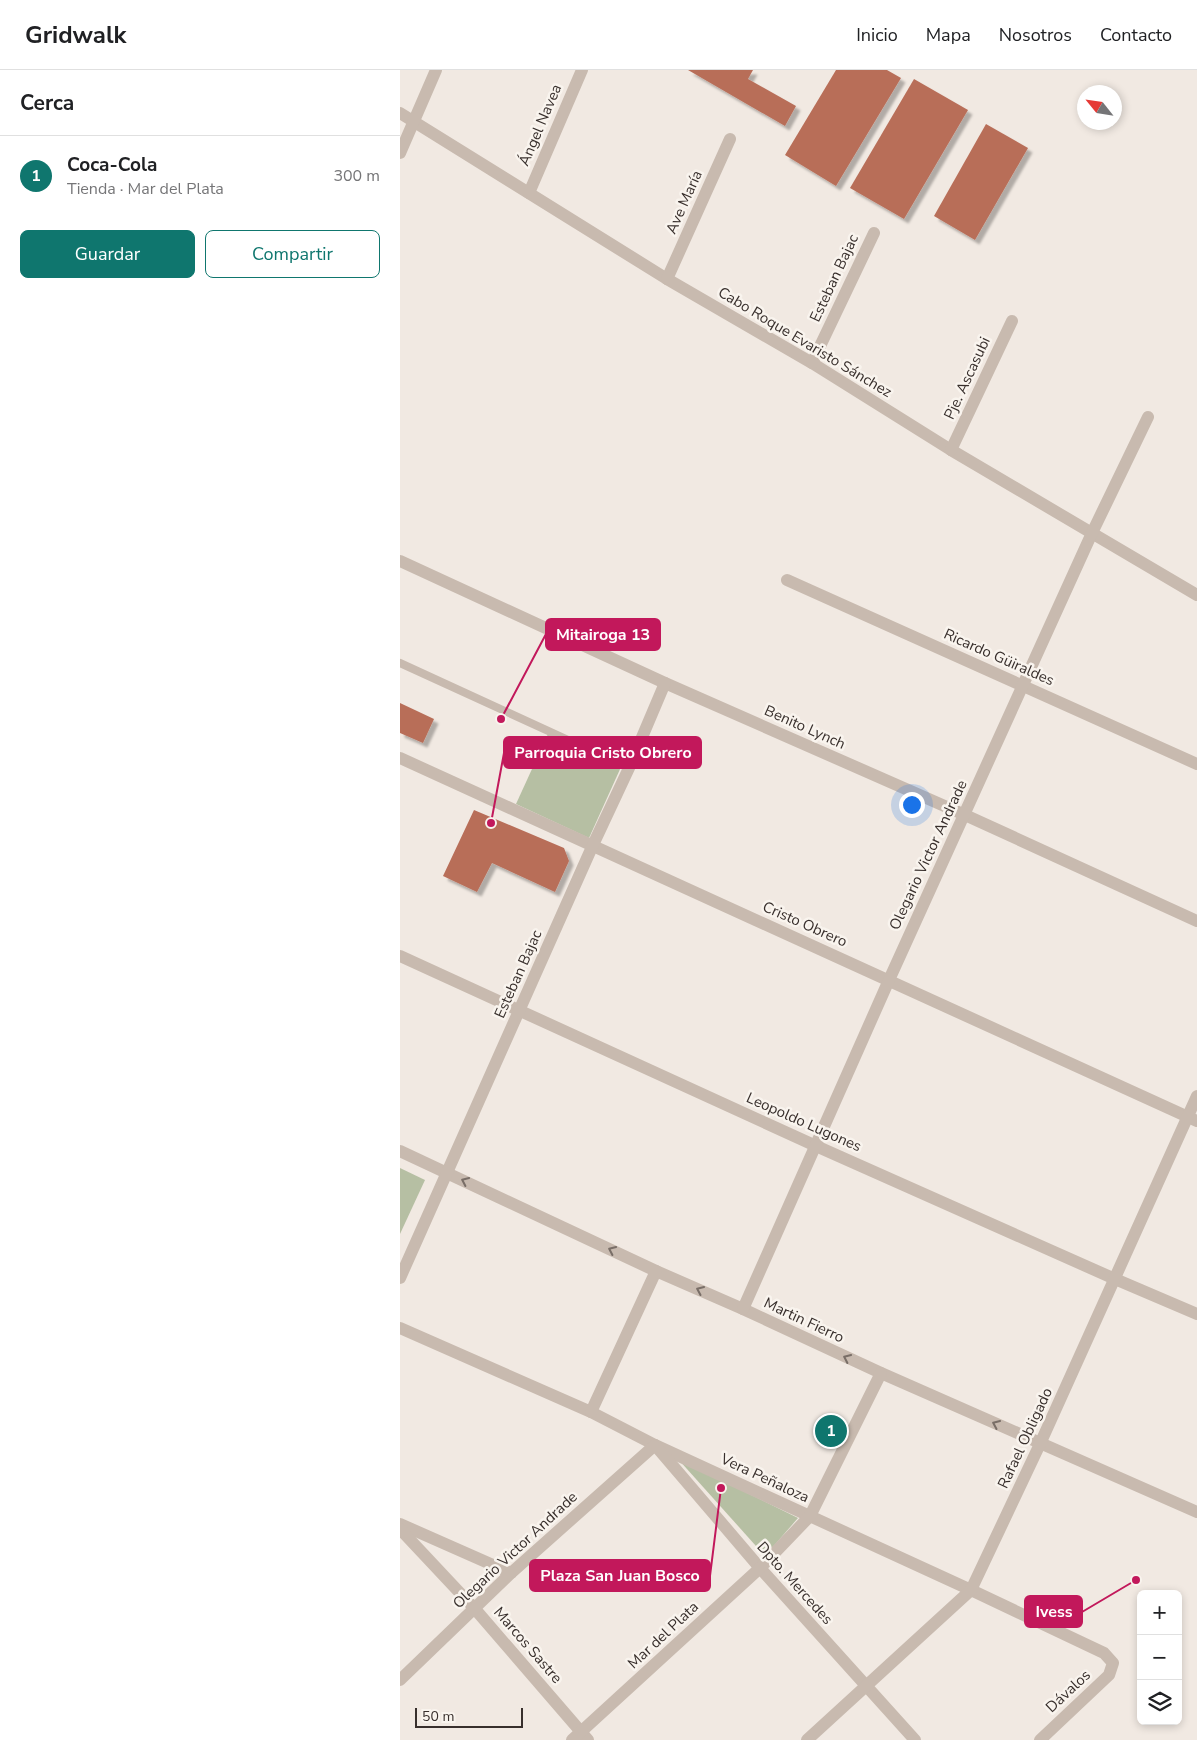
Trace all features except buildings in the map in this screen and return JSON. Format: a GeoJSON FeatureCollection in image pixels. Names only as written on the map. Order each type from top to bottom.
{"type":"FeatureCollection","features":[{"type":"Feature","properties":{"kind":"street"},"geometry":{"type":"LineString","coordinates":[[400,153],[436,70]]}},
{"type":"Feature","properties":{"kind":"street","name":"Ángel Navea"},"geometry":{"type":"LineString","coordinates":[[529,193],[582,70]]}},
{"type":"Feature","properties":{"kind":"street","name":"Cabo Roque Evaristo Sánchez"},"geometry":{"type":"LineString","coordinates":[[400,113],[667,279],[812,363],[951,450],[1197,594]]}},
{"type":"Feature","properties":{"kind":"street","name":"Ave María"},"geometry":{"type":"LineString","coordinates":[[667,279],[730,139]]}},
{"type":"Feature","properties":{"kind":"street","name":"Esteban Bajac"},"geometry":{"type":"LineString","coordinates":[[812,363],[874,233]]}},
{"type":"Feature","properties":{"kind":"street","name":"Pje. Ascasubi"},"geometry":{"type":"LineString","coordinates":[[951,450],[1012,321]]}},
{"type":"Feature","properties":{"kind":"street","name":"Olegario Victor Andrade"},"geometry":{"type":"LineString","coordinates":[[743,1309],[889,980],[1092,533],[1148,417]]}},
{"type":"Feature","properties":{"kind":"street","name":"Benito Lynch"},"geometry":{"type":"LineString","coordinates":[[400,561],[665,683],[965,815],[1197,921]]}},
{"type":"Feature","properties":{"kind":"street","name":"Ricardo Güiraldes"},"geometry":{"type":"LineString","coordinates":[[787,580],[1197,764]]}},
{"type":"Feature","properties":{"kind":"street","name":"Esteban Bajac"},"geometry":{"type":"LineString","coordinates":[[400,1278],[629,768],[665,683]]}},
{"type":"Feature","properties":{"kind":"street","name":"Cristo Obrero"},"geometry":{"type":"LineString","coordinates":[[400,758],[1192,1119]]}},
{"type":"Feature","properties":{"kind":"street","name":"Leopoldo Lugones"},"geometry":{"type":"LineString","coordinates":[[400,956],[816,1146],[1197,1314]]}},
{"type":"Feature","properties":{"kind":"street","name":"Rafael Obligado"},"geometry":{"type":"LineString","coordinates":[[807,1740],[971,1590],[1115,1279],[1192,1119],[1197,1096]]}},
{"type":"Feature","properties":{"kind":"street","name":"Martin Fierro"},"geometry":{"type":"LineString","coordinates":[[400,1151],[881,1374],[1197,1512]]}},
{"type":"Feature","properties":{"kind":"street"},"geometry":{"type":"LineString","coordinates":[[591,1412],[656,1271]]}},
{"type":"Feature","properties":{"kind":"street","name":"Vera Peñaloza"},"geometry":{"type":"LineString","coordinates":[[400,1328],[591,1412],[654,1445],[971,1590],[1104,1653],[1113,1663]]}},
{"type":"Feature","properties":{"kind":"street","name":"Mar del Plata"},"geometry":{"type":"LineString","coordinates":[[580,1737],[760,1568],[810,1516],[881,1374]]}},
{"type":"Feature","properties":{"kind":"street","name":"Olegario Victor Andrade"},"geometry":{"type":"LineString","coordinates":[[400,1680],[511,1574],[654,1445]]}},
{"type":"Feature","properties":{"kind":"street","name":"Dpto. Mercedes"},"geometry":{"type":"LineString","coordinates":[[654,1445],[760,1568],[915,1740]]}},
{"type":"Feature","properties":{"kind":"street"},"geometry":{"type":"LineString","coordinates":[[400,1524],[511,1574]]}},
{"type":"Feature","properties":{"kind":"street","name":"Marcos Sastre"},"geometry":{"type":"LineString","coordinates":[[400,1529],[475,1609],[580,1737]]}},
{"type":"Feature","properties":{"kind":"street","name":"Dávalos"},"geometry":{"type":"LineString","coordinates":[[1040,1740],[1109,1675],[1113,1663]]}},
{"type":"Feature","properties":{"kind":"lane"},"geometry":{"type":"LineString","coordinates":[[400,664],[629,768]]}},
{"type":"Feature","properties":{"kind":"green space"},"geometry":{"type":"Polygon","coordinates":[[[548,734],[621,767],[589,838],[516,804],[548,734]]]}},
{"type":"Feature","properties":{"kind":"green space"},"geometry":{"type":"Polygon","coordinates":[[[400,1168],[425,1180],[400,1234],[400,1168]]]}},
{"type":"Feature","properties":{"kind":"green space"},"geometry":{"type":"Polygon","coordinates":[[[678,1459],[798,1518],[765,1556],[678,1459]]]}},
{"type":"Feature","properties":{"kind":"place","name":"Mitairoga 13"},"geometry":{"type":"Point","coordinates":[501,719]}},
{"type":"Feature","properties":{"kind":"place","name":"Parroquia Cristo Obrero"},"geometry":{"type":"Point","coordinates":[491,823]}},
{"type":"Feature","properties":{"kind":"place","name":"Coca-Cola"},"geometry":{"type":"Point","coordinates":[831,1431]}},
{"type":"Feature","properties":{"kind":"place","name":"Plaza San Juan Bosco"},"geometry":{"type":"Point","coordinates":[721,1488]}},
{"type":"Feature","properties":{"kind":"place","name":"Ivess"},"geometry":{"type":"Point","coordinates":[1136,1580]}}]}
